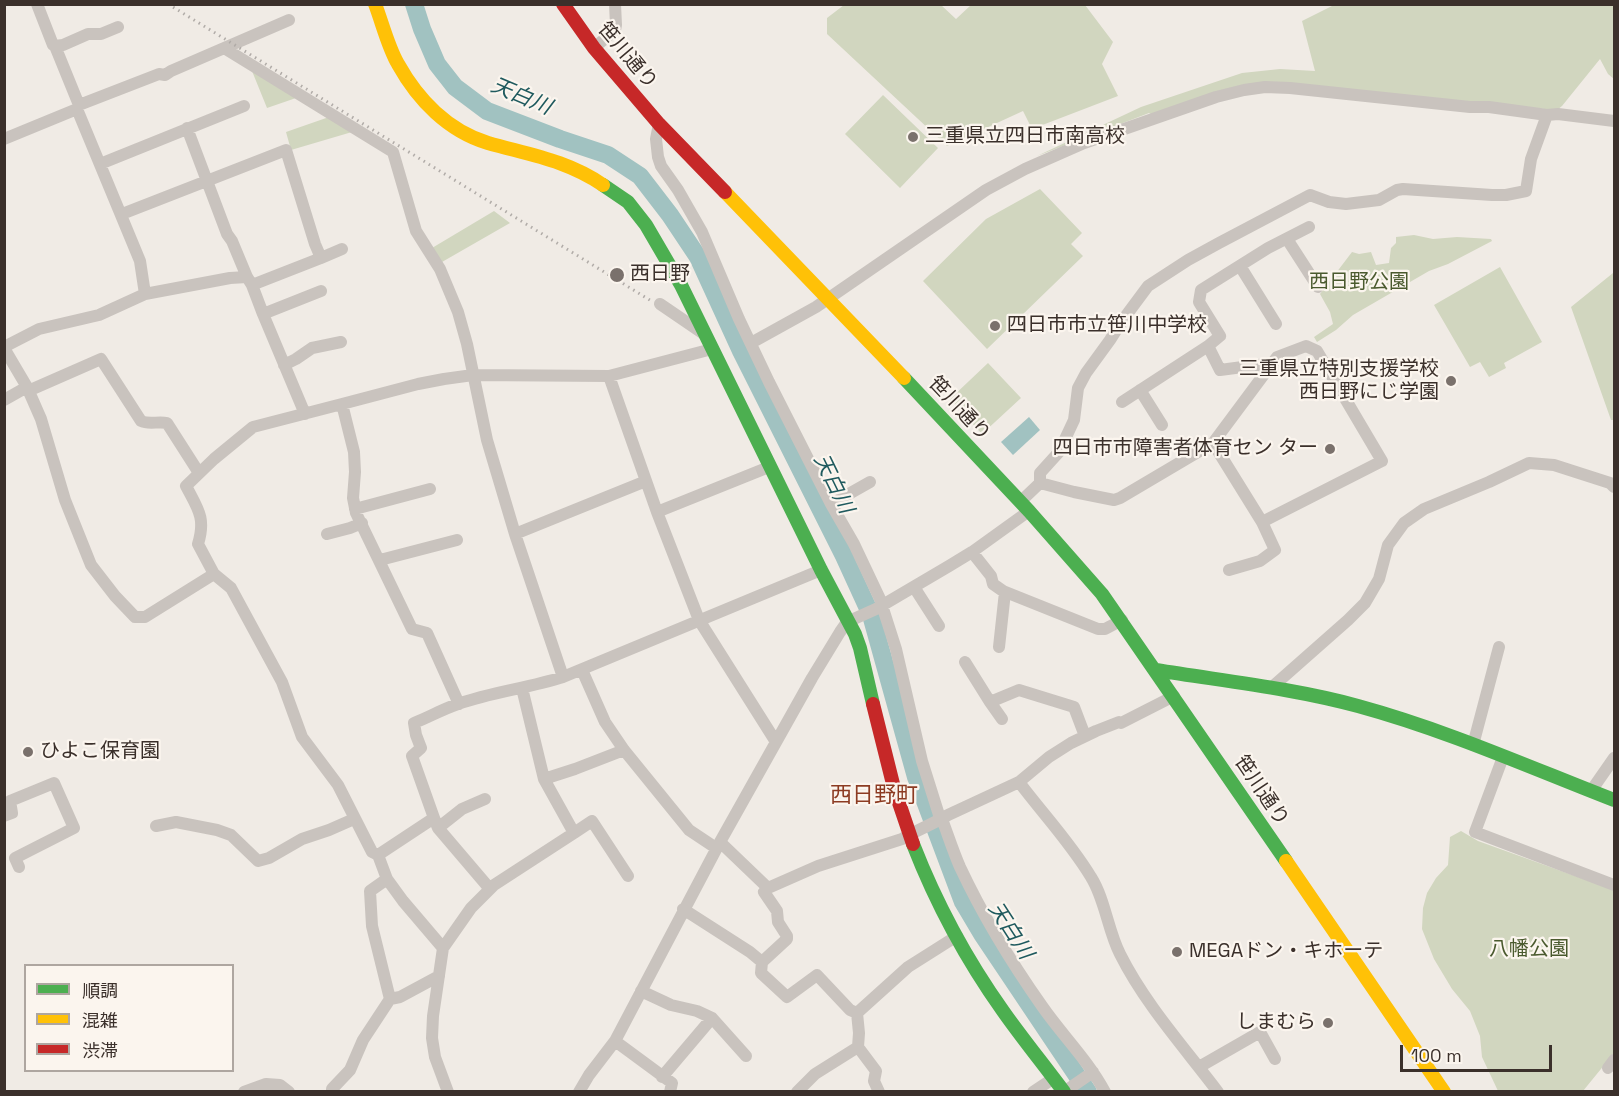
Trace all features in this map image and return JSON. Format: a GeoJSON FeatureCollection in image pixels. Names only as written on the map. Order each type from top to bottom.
{"type":"FeatureCollection","features":[{"type":"Feature","properties":{"kind":"street"},"geometry":{"type":"LineString","coordinates":[[37,4],[140,261],[145,294]]}},
{"type":"Feature","properties":{"kind":"street"},"geometry":{"type":"LineString","coordinates":[[375,4],[397,63],[420,96],[441,119],[459,131],[485,142],[554,160],[571,167],[628,202],[646,225],[681,285],[821,570],[855,634],[882,747],[911,833],[934,892],[957,936],[1002,1009],[1065,1091],[1092,1073]]}},
{"type":"Feature","properties":{"kind":"street","name":"笹川通り"},"geometry":{"type":"LineString","coordinates":[[563,4],[594,48],[659,124],[828,298],[1078,564],[1122,620],[1444,1092]]}},
{"type":"Feature","properties":{"kind":"street"},"geometry":{"type":"LineString","coordinates":[[594,48],[615,30],[615,4]]}},
{"type":"Feature","properties":{"kind":"street"},"geometry":{"type":"LineString","coordinates":[[4,139],[159,74],[165,75],[289,20]]}},
{"type":"Feature","properties":{"kind":"street"},"geometry":{"type":"LineString","coordinates":[[55,46],[88,34],[101,34],[118,27]]}},
{"type":"Feature","properties":{"kind":"street"},"geometry":{"type":"LineString","coordinates":[[224,48],[393,152],[416,231],[440,269],[459,312],[487,440],[515,534],[563,677]]}},
{"type":"Feature","properties":{"kind":"street"},"geometry":{"type":"LineString","coordinates":[[751,343],[816,307],[986,190],[1025,169],[1095,140],[1216,97],[1264,87],[1290,88],[1614,121]]}},
{"type":"Feature","properties":{"kind":"street"},"geometry":{"type":"LineString","coordinates":[[100,164],[244,106]]}},
{"type":"Feature","properties":{"kind":"street"},"geometry":{"type":"LineString","coordinates":[[579,1092],[615,1041],[718,845],[840,632],[848,622],[879,607],[972,552],[1024,506],[1040,483],[1040,473],[1059,452],[1074,420],[1078,388],[1148,286],[1219,243],[1310,195],[1329,202],[1346,204],[1379,200],[1403,189],[1499,195],[1527,191],[1531,159],[1547,115]]}},
{"type":"Feature","properties":{"kind":"street"},"geometry":{"type":"LineString","coordinates":[[659,124],[656,139],[661,166],[702,232],[751,343],[831,504],[854,544],[879,607],[903,678],[922,761],[940,820],[960,866],[996,935],[1043,1008],[1105,1092]]}},
{"type":"Feature","properties":{"kind":"street"},"geometry":{"type":"LineString","coordinates":[[187,128],[227,234],[250,281],[305,414]]}},
{"type":"Feature","properties":{"kind":"street"},"geometry":{"type":"LineString","coordinates":[[122,214],[286,150],[321,258]]}},
{"type":"Feature","properties":{"kind":"street"},"geometry":{"type":"LineString","coordinates":[[1122,402],[1220,336],[1199,302],[1201,290],[1268,248],[1310,227]]}},
{"type":"Feature","properties":{"kind":"street"},"geometry":{"type":"LineString","coordinates":[[1287,239],[1318,287]]}},
{"type":"Feature","properties":{"kind":"street"},"geometry":{"type":"LineString","coordinates":[[214,574],[164,604],[143,623],[115,596],[91,565],[65,500],[41,419],[5,346],[39,329],[99,315],[145,294],[230,278],[250,281],[342,249]]}},
{"type":"Feature","properties":{"kind":"street"},"geometry":{"type":"LineString","coordinates":[[1240,266],[1276,324]]}},
{"type":"Feature","properties":{"kind":"street"},"geometry":{"type":"LineString","coordinates":[[263,314],[321,291]]}},
{"type":"Feature","properties":{"kind":"street"},"geometry":{"type":"LineString","coordinates":[[660,304],[705,334]]}},
{"type":"Feature","properties":{"kind":"street"},"geometry":{"type":"LineString","coordinates":[[284,365],[312,348],[340,342]]}},
{"type":"Feature","properties":{"kind":"street"},"geometry":{"type":"LineString","coordinates":[[1208,346],[1220,370],[1273,363]]}},
{"type":"Feature","properties":{"kind":"street"},"geometry":{"type":"LineString","coordinates":[[1040,483],[1114,500],[1213,442],[1277,357],[1306,346],[1317,351],[1382,461],[1262,522]]}},
{"type":"Feature","properties":{"kind":"street"},"geometry":{"type":"LineString","coordinates":[[443,948],[387,879],[378,855],[372,852],[338,785],[302,737],[277,672],[231,588],[214,574],[198,544],[202,522],[186,486],[253,427],[435,380],[473,375],[609,376],[712,349]]}},
{"type":"Feature","properties":{"kind":"street"},"geometry":{"type":"LineString","coordinates":[[4,400],[101,359],[141,421],[147,424],[167,423],[199,473]]}},
{"type":"Feature","properties":{"kind":"street"},"geometry":{"type":"LineString","coordinates":[[609,376],[657,512],[699,620],[776,742]]}},
{"type":"Feature","properties":{"kind":"street"},"geometry":{"type":"LineString","coordinates":[[1140,390],[1162,425]]}},
{"type":"Feature","properties":{"kind":"street"},"geometry":{"type":"LineString","coordinates":[[342,404],[354,452],[353,498],[355,509],[412,628],[427,633],[459,704]]}},
{"type":"Feature","properties":{"kind":"street"},"geometry":{"type":"LineString","coordinates":[[1213,442],[1262,522],[1275,550],[1260,561],[1229,570]]}},
{"type":"Feature","properties":{"kind":"street"},"geometry":{"type":"LineString","coordinates":[[1271,688],[1365,603],[1380,579],[1388,545],[1404,523],[1424,509],[1529,463],[1554,465],[1610,483],[1614,487]]}},
{"type":"Feature","properties":{"kind":"street"},"geometry":{"type":"LineString","coordinates":[[657,512],[770,467]]}},
{"type":"Feature","properties":{"kind":"street"},"geometry":{"type":"LineString","coordinates":[[515,534],[646,481]]}},
{"type":"Feature","properties":{"kind":"street"},"geometry":{"type":"LineString","coordinates":[[831,504],[870,482]]}},
{"type":"Feature","properties":{"kind":"street"},"geometry":{"type":"LineString","coordinates":[[355,509],[430,489]]}},
{"type":"Feature","properties":{"kind":"street"},"geometry":{"type":"LineString","coordinates":[[327,534],[362,524]]}},
{"type":"Feature","properties":{"kind":"street"},"geometry":{"type":"LineString","coordinates":[[380,560],[457,540]]}},
{"type":"Feature","properties":{"kind":"street"},"geometry":{"type":"LineString","coordinates":[[972,552],[990,576],[993,584],[1005,592],[1098,629],[1105,629],[1122,620]]}},
{"type":"Feature","properties":{"kind":"street"},"geometry":{"type":"LineString","coordinates":[[490,889],[436,823],[412,756],[421,748],[414,723],[459,704],[538,685],[582,670],[821,570]]}},
{"type":"Feature","properties":{"kind":"street"},"geometry":{"type":"LineString","coordinates":[[914,586],[939,626]]}},
{"type":"Feature","properties":{"kind":"street"},"geometry":{"type":"LineString","coordinates":[[999,647],[1005,592]]}},
{"type":"Feature","properties":{"kind":"street"},"geometry":{"type":"LineString","coordinates":[[1473,745],[1499,647]]}},
{"type":"Feature","properties":{"kind":"street"},"geometry":{"type":"LineString","coordinates":[[965,662],[1002,719]]}},
{"type":"Feature","properties":{"kind":"street"},"geometry":{"type":"LineString","coordinates":[[582,670],[605,722],[624,750],[689,830],[718,845],[768,888]]}},
{"type":"Feature","properties":{"kind":"street"},"geometry":{"type":"LineString","coordinates":[[1156,670],[1316,695],[1359,706],[1436,730],[1614,800]]}},
{"type":"Feature","properties":{"kind":"street"},"geometry":{"type":"LineString","coordinates":[[522,688],[544,779],[574,833]]}},
{"type":"Feature","properties":{"kind":"street"},"geometry":{"type":"LineString","coordinates":[[990,702],[1019,690],[1074,707],[1085,736]]}},
{"type":"Feature","properties":{"kind":"street"},"geometry":{"type":"LineString","coordinates":[[857,1013],[850,1010],[817,975],[787,997],[760,973],[762,962],[787,939],[778,921],[777,911],[764,892],[768,888],[818,866],[902,839],[1019,782],[1049,757],[1085,736],[1121,723],[1174,696]]}},
{"type":"Feature","properties":{"kind":"street"},"geometry":{"type":"LineString","coordinates":[[544,779],[624,750]]}},
{"type":"Feature","properties":{"kind":"street"},"geometry":{"type":"LineString","coordinates":[[1503,757],[1475,832],[1614,885]]}},
{"type":"Feature","properties":{"kind":"street"},"geometry":{"type":"LineString","coordinates":[[1591,791],[1614,758]]}},
{"type":"Feature","properties":{"kind":"street"},"geometry":{"type":"LineString","coordinates":[[1019,782],[1063,835],[1093,879],[1119,953],[1143,993],[1218,1092]]}},
{"type":"Feature","properties":{"kind":"street"},"geometry":{"type":"LineString","coordinates":[[4,816],[12,813],[7,796],[54,783],[74,828],[15,858],[19,867]]}},
{"type":"Feature","properties":{"kind":"street"},"geometry":{"type":"LineString","coordinates":[[378,855],[462,809],[485,799]]}},
{"type":"Feature","properties":{"kind":"street"},"geometry":{"type":"LineString","coordinates":[[156,826],[176,822],[217,830],[231,835],[258,861],[269,858],[302,839],[354,819]]}},
{"type":"Feature","properties":{"kind":"street"},"geometry":{"type":"LineString","coordinates":[[448,1092],[435,1058],[432,1038],[433,1016],[443,948],[471,908],[490,889],[591,821],[628,876]]}},
{"type":"Feature","properties":{"kind":"street"},"geometry":{"type":"LineString","coordinates":[[387,879],[370,891],[372,926],[390,999]]}},
{"type":"Feature","properties":{"kind":"street"},"geometry":{"type":"LineString","coordinates":[[683,909],[762,962]]}},
{"type":"Feature","properties":{"kind":"street"},"geometry":{"type":"LineString","coordinates":[[857,1013],[908,967],[957,936]]}},
{"type":"Feature","properties":{"kind":"street"},"geometry":{"type":"LineString","coordinates":[[332,1092],[332,1089],[350,1070],[363,1040],[390,999],[400,997],[439,976]]}},
{"type":"Feature","properties":{"kind":"street"},"geometry":{"type":"LineString","coordinates":[[641,991],[671,1005],[697,1011],[712,1018],[746,1056]]}},
{"type":"Feature","properties":{"kind":"street"},"geometry":{"type":"LineString","coordinates":[[857,1013],[858,1047],[876,1071],[874,1082],[879,1092]]}},
{"type":"Feature","properties":{"kind":"street"},"geometry":{"type":"LineString","coordinates":[[662,1077],[712,1018]]}},
{"type":"Feature","properties":{"kind":"street"},"geometry":{"type":"LineString","coordinates":[[1199,1067],[1260,1032],[1275,1059]]}},
{"type":"Feature","properties":{"kind":"street"},"geometry":{"type":"LineString","coordinates":[[615,1041],[672,1083],[670,1092]]}},
{"type":"Feature","properties":{"kind":"street"},"geometry":{"type":"LineString","coordinates":[[797,1092],[815,1074],[858,1047]]}},
{"type":"Feature","properties":{"kind":"street"},"geometry":{"type":"LineString","coordinates":[[1033,1092],[1054,1078]]}},
{"type":"Feature","properties":{"kind":"street"},"geometry":{"type":"LineString","coordinates":[[244,1092],[266,1084],[280,1085],[289,1092]]}},
{"type":"Feature","properties":{"kind":"green space"},"geometry":{"type":"Polygon","coordinates":[[[844,5],[941,5],[956,19],[971,5],[1085,5],[1113,42],[1102,64],[1118,96],[1032,129],[1023,111],[947,146],[827,34],[827,18],[844,5]]]}},
{"type":"Feature","properties":{"kind":"green space"},"geometry":{"type":"Polygon","coordinates":[[[1334,5],[1614,5],[1614,79],[1608,74],[1600,59],[1557,110],[1284,83],[1155,116],[1149,113],[1037,156],[1141,107],[1242,73],[1280,69],[1315,71],[1302,21],[1334,5]]]}},
{"type":"Feature","properties":{"kind":"green space"},"geometry":{"type":"Polygon","coordinates":[[[252,71],[296,98],[267,108],[252,71]]]}},
{"type":"Feature","properties":{"kind":"green space"},"geometry":{"type":"Polygon","coordinates":[[[883,95],[938,148],[900,188],[845,134],[883,95]]]}},
{"type":"Feature","properties":{"kind":"green space"},"geometry":{"type":"Polygon","coordinates":[[[329,117],[352,132],[291,150],[286,132],[329,117]]]}},
{"type":"Feature","properties":{"kind":"green space"},"geometry":{"type":"Polygon","coordinates":[[[1040,189],[1082,233],[1071,244],[1083,256],[987,349],[923,281],[986,219],[1040,189]]]}},
{"type":"Feature","properties":{"kind":"green space"},"geometry":{"type":"Polygon","coordinates":[[[494,211],[510,223],[442,262],[432,248],[494,211]]]}},
{"type":"Feature","properties":{"kind":"green space","name":"西日野公園"},"geometry":{"type":"Polygon","coordinates":[[[1414,235],[1433,239],[1457,237],[1491,239],[1492,241],[1448,264],[1429,271],[1353,315],[1336,330],[1317,342],[1314,337],[1333,324],[1330,312],[1320,294],[1352,252],[1359,254],[1371,252],[1376,265],[1389,263],[1391,248],[1396,243],[1396,237],[1414,235]]]}},
{"type":"Feature","properties":{"kind":"green space"},"geometry":{"type":"Polygon","coordinates":[[[1500,267],[1542,342],[1504,363],[1506,368],[1489,377],[1480,362],[1470,367],[1434,305],[1500,267]]]}},
{"type":"Feature","properties":{"kind":"green space"},"geometry":{"type":"Polygon","coordinates":[[[1613,273],[1614,420],[1611,420],[1571,307],[1613,273]]]}},
{"type":"Feature","properties":{"kind":"green space"},"geometry":{"type":"Polygon","coordinates":[[[988,363],[1021,398],[982,434],[950,399],[988,363]]]}},
{"type":"Feature","properties":{"kind":"green space","name":"八幡公園"},"geometry":{"type":"Polygon","coordinates":[[[1461,831],[1478,841],[1614,890],[1614,1053],[1583,1091],[1498,1091],[1482,1057],[1480,1036],[1470,1011],[1452,989],[1434,959],[1422,929],[1423,908],[1427,893],[1436,878],[1448,865],[1450,837],[1461,831]]]}},
{"type":"Feature","properties":{"kind":"water"},"geometry":{"type":"Polygon","coordinates":[[[1029,417],[1040,430],[1013,455],[1001,442],[1029,417]]]}},
{"type":"Feature","properties":{"kind":"waterway","name":"天白川"},"geometry":{"type":"LineString","coordinates":[[414,4],[437,64],[455,87],[487,111],[608,155],[640,176],[698,257],[741,351],[844,556],[871,615],[916,777],[963,902],[1088,1092]]}},
{"type":"Feature","properties":{"kind":"railway"},"geometry":{"type":"LineString","coordinates":[[168,4],[653,302]]}},
{"type":"Feature","properties":{"kind":"traffic: fast"},"geometry":{"type":"LineString","coordinates":[[603,185],[628,202],[646,225],[681,285],[821,570],[855,634],[873,704]]}},
{"type":"Feature","properties":{"kind":"traffic: fast"},"geometry":{"type":"LineString","coordinates":[[904,378],[1029,511],[1102,594],[1286,861]]}},
{"type":"Feature","properties":{"kind":"traffic: fast"},"geometry":{"type":"LineString","coordinates":[[1156,670],[1283,690],[1358,706],[1455,738],[1614,800]]}},
{"type":"Feature","properties":{"kind":"traffic: fast"},"geometry":{"type":"LineString","coordinates":[[913,844],[964,951],[1010,1021],[1064,1092]]}},
{"type":"Feature","properties":{"kind":"traffic: slow"},"geometry":{"type":"LineString","coordinates":[[375,4],[398,64],[425,102],[447,122],[473,138],[561,164],[603,185]]}},
{"type":"Feature","properties":{"kind":"traffic: slow"},"geometry":{"type":"LineString","coordinates":[[725,192],[904,378]]}},
{"type":"Feature","properties":{"kind":"traffic: slow"},"geometry":{"type":"LineString","coordinates":[[1286,861],[1444,1092]]}},
{"type":"Feature","properties":{"kind":"traffic: jam"},"geometry":{"type":"LineString","coordinates":[[563,4],[594,48],[659,124],[725,192]]}},
{"type":"Feature","properties":{"kind":"traffic: jam"},"geometry":{"type":"LineString","coordinates":[[873,704],[894,788],[913,844]]}},
{"type":"Feature","properties":{"kind":"place","name":"三重県立四日市南高校"},"geometry":{"type":"Point","coordinates":[913,137]}},
{"type":"Feature","properties":{"kind":"place","name":"西日野"},"geometry":{"type":"Point","coordinates":[617,275]}},
{"type":"Feature","properties":{"kind":"place","name":"四日市市立笹川中学校"},"geometry":{"type":"Point","coordinates":[995,326]}},
{"type":"Feature","properties":{"kind":"place","name":"三重県立特別支援学校 西日野にじ学園"},"geometry":{"type":"Point","coordinates":[1451,381]}},
{"type":"Feature","properties":{"kind":"place","name":"四日市市障害者体育セン ター"},"geometry":{"type":"Point","coordinates":[1330,449]}},
{"type":"Feature","properties":{"kind":"place","name":"ひよこ保育園"},"geometry":{"type":"Point","coordinates":[28,752]}},
{"type":"Feature","properties":{"kind":"place","name":"MEGAドン・キホーテ"},"geometry":{"type":"Point","coordinates":[1177,952]}},
{"type":"Feature","properties":{"kind":"place","name":"しまむら"},"geometry":{"type":"Point","coordinates":[1328,1023]}},
{"type":"Feature","properties":{"kind":"district","name":"西日野町"},"geometry":{"type":"Point","coordinates":[874,796]}}]}
